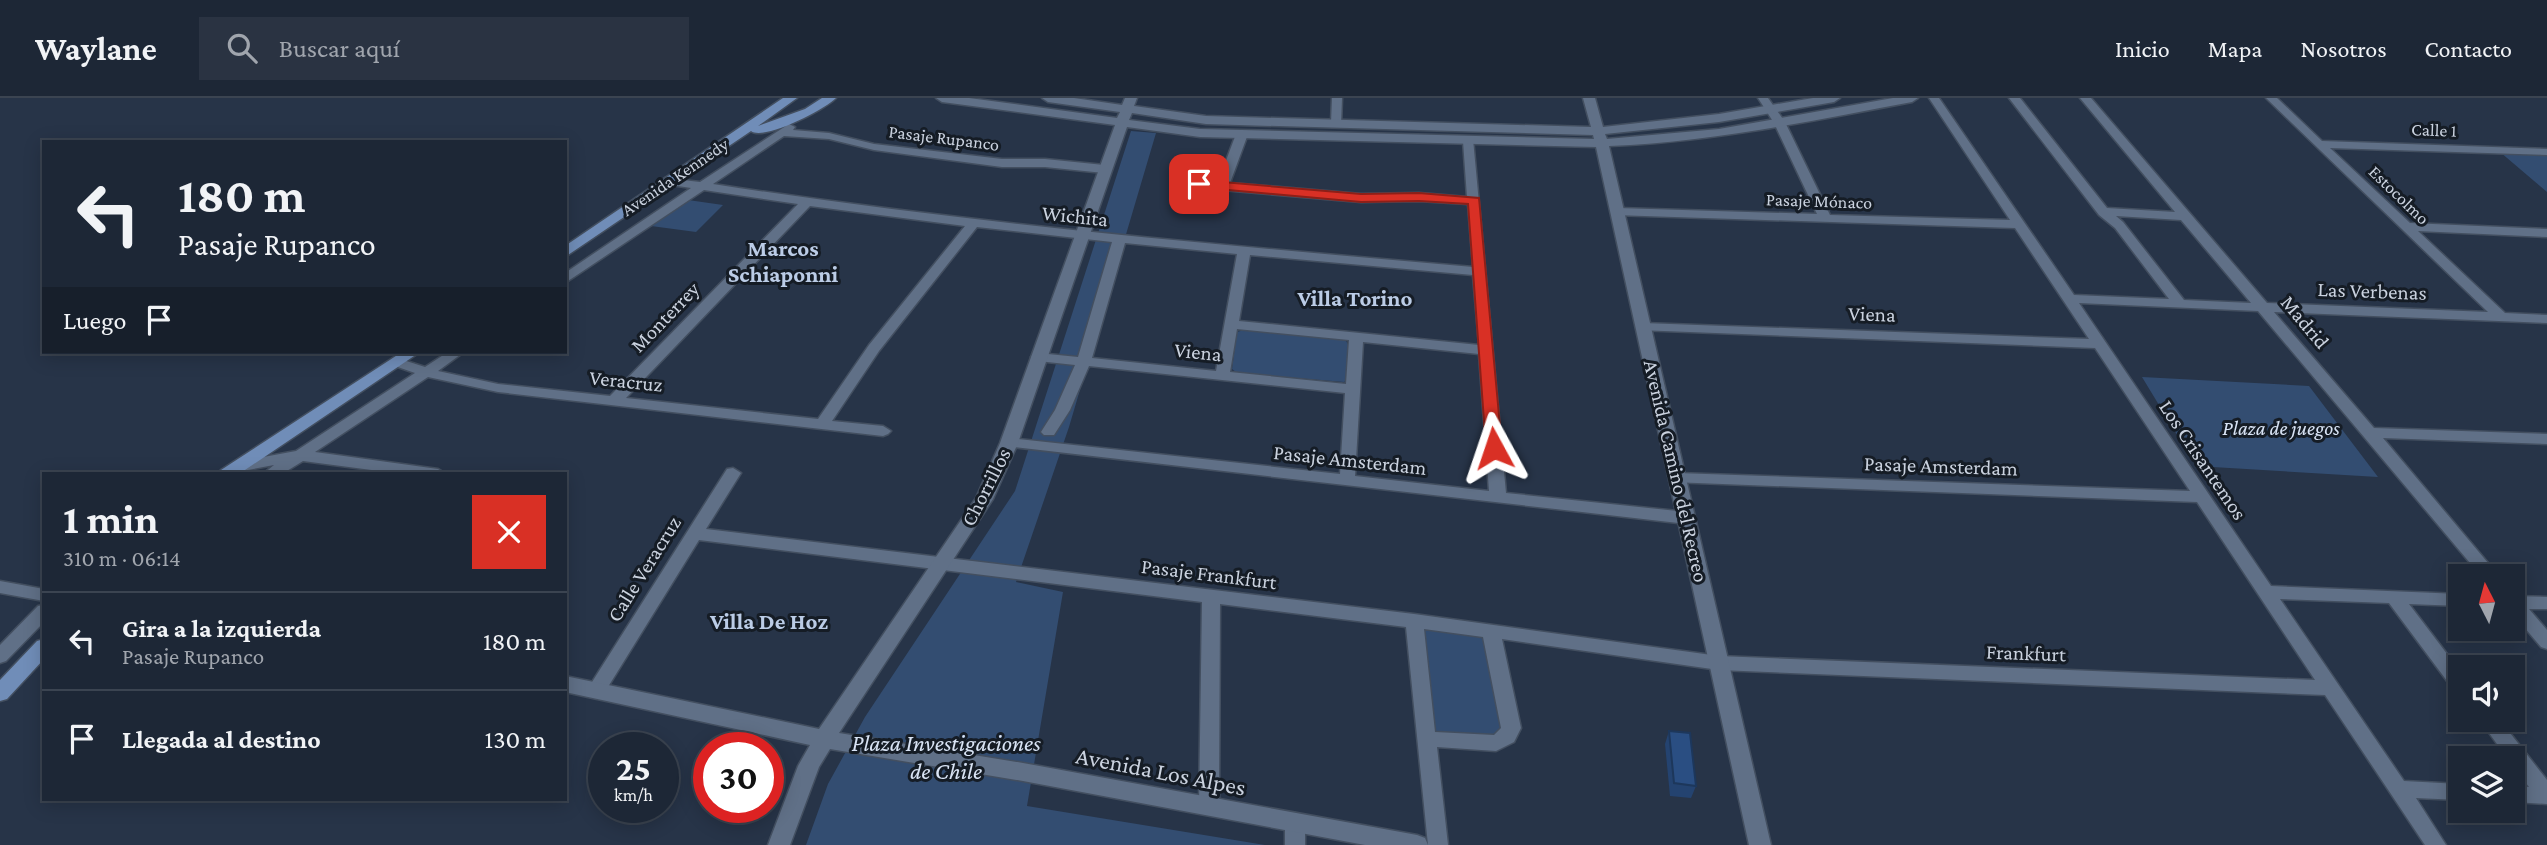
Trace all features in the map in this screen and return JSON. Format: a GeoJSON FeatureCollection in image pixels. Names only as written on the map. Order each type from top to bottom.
{"type":"FeatureCollection","features":[{"type":"Feature","properties":{"kind":"main road","name":"Avenida Kennedy"},"geometry":{"type":"LineString","coordinates":[[674,182],[791,98]]}},
{"type":"Feature","properties":{"kind":"main road","name":"Avenida Kennedy"},"geometry":{"type":"LineString","coordinates":[[567,252],[758,130],[810,113],[830,98]]}},
{"type":"Feature","properties":{"kind":"main road"},"geometry":{"type":"LineString","coordinates":[[231,471],[409,354]]}},
{"type":"Feature","properties":{"kind":"main road"},"geometry":{"type":"LineString","coordinates":[[0,693],[42,648]]}},
{"type":"Feature","properties":{"kind":"street"},"geometry":{"type":"LineString","coordinates":[[942,98],[1126,110],[1191,132],[1469,141],[1697,135],[1912,98]]}},
{"type":"Feature","properties":{"kind":"street"},"geometry":{"type":"LineString","coordinates":[[1048,98],[1206,120],[1599,137],[1766,104],[1834,98]]}},
{"type":"Feature","properties":{"kind":"street"},"geometry":{"type":"LineString","coordinates":[[1337,98],[1337,124]]}},
{"type":"Feature","properties":{"kind":"street","name":"Avenida Camino del Recreo"},"geometry":{"type":"LineString","coordinates":[[1589,98],[1618,212],[1760,845]]}},
{"type":"Feature","properties":{"kind":"street","name":"Los Crisantemos"},"geometry":{"type":"LineString","coordinates":[[1934,98],[2437,845]]}},
{"type":"Feature","properties":{"kind":"street"},"geometry":{"type":"LineString","coordinates":[[2014,98],[2103,212],[2119,225],[2180,304]]}},
{"type":"Feature","properties":{"kind":"street","name":"Madrid"},"geometry":{"type":"LineString","coordinates":[[2085,98],[2481,564]]}},
{"type":"Feature","properties":{"kind":"street","name":"Estocolmo"},"geometry":{"type":"LineString","coordinates":[[2272,98],[2502,317]]}},
{"type":"Feature","properties":{"kind":"street"},"geometry":{"type":"LineString","coordinates":[[1766,104],[1779,122],[1825,218]]}},
{"type":"Feature","properties":{"kind":"street","name":"Chorrillos"},"geometry":{"type":"LineString","coordinates":[[779,845],[809,766],[824,739],[984,499],[1009,443],[1126,110]]}},
{"type":"Feature","properties":{"kind":"street","name":"Avenida Kennedy"},"geometry":{"type":"LineString","coordinates":[[567,278],[810,113]]}},
{"type":"Feature","properties":{"kind":"street","name":"Pasaje Rupanco"},"geometry":{"type":"LineString","coordinates":[[782,132],[829,136],[874,147],[1002,163],[1045,163],[1104,169]]}},
{"type":"Feature","properties":{"kind":"street"},"geometry":{"type":"LineString","coordinates":[[1223,186],[1242,134]]}},
{"type":"Feature","properties":{"kind":"street"},"geometry":{"type":"LineString","coordinates":[[1469,141],[1498,498]]}},
{"type":"Feature","properties":{"kind":"street","name":"Calle 1"},"geometry":{"type":"LineString","coordinates":[[2319,144],[2547,152]]}},
{"type":"Feature","properties":{"kind":"street","name":"Wichita"},"geometry":{"type":"LineString","coordinates":[[674,182],[972,225],[1480,272]]}},
{"type":"Feature","properties":{"kind":"street"},"geometry":{"type":"LineString","coordinates":[[1199,184],[1361,198],[1419,197],[1474,201]]}},
{"type":"Feature","properties":{"kind":"street","name":"Monterrey"},"geometry":{"type":"LineString","coordinates":[[614,401],[806,203]]}},
{"type":"Feature","properties":{"kind":"street","name":"Pasaje Mónaco"},"geometry":{"type":"LineString","coordinates":[[1618,212],[2019,224]]}},
{"type":"Feature","properties":{"kind":"street"},"geometry":{"type":"LineString","coordinates":[[2103,212],[2185,216]]}},
{"type":"Feature","properties":{"kind":"street"},"geometry":{"type":"LineString","coordinates":[[822,424],[874,348],[972,225]]}},
{"type":"Feature","properties":{"kind":"street"},"geometry":{"type":"LineString","coordinates":[[2406,227],[2547,233]]}},
{"type":"Feature","properties":{"kind":"street"},"geometry":{"type":"LineString","coordinates":[[1049,432],[1068,402],[1083,361],[1119,240]]}},
{"type":"Feature","properties":{"kind":"street"},"geometry":{"type":"LineString","coordinates":[[1222,375],[1244,251]]}},
{"type":"Feature","properties":{"kind":"street","name":"Las Verbenas"},"geometry":{"type":"LineString","coordinates":[[2069,299],[2547,320]]}},
{"type":"Feature","properties":{"kind":"street","name":"Viena"},"geometry":{"type":"LineString","coordinates":[[1231,324],[1486,350]]}},
{"type":"Feature","properties":{"kind":"street","name":"Viena"},"geometry":{"type":"LineString","coordinates":[[1643,327],[2099,344]]}},
{"type":"Feature","properties":{"kind":"street"},"geometry":{"type":"LineString","coordinates":[[1348,481],[1356,337]]}},
{"type":"Feature","properties":{"kind":"street"},"geometry":{"type":"LineString","coordinates":[[274,472],[454,354]]}},
{"type":"Feature","properties":{"kind":"street","name":"Viena"},"geometry":{"type":"LineString","coordinates":[[1038,356],[1353,388]]}},
{"type":"Feature","properties":{"kind":"street","name":"Veracruz"},"geometry":{"type":"LineString","coordinates":[[397,362],[427,373],[498,388],[883,431]]}},
{"type":"Feature","properties":{"kind":"street"},"geometry":{"type":"LineString","coordinates":[[2370,433],[2547,439]]}},
{"type":"Feature","properties":{"kind":"street","name":"Pasaje Amsterdam"},"geometry":{"type":"LineString","coordinates":[[1009,443],[1687,519]]}},
{"type":"Feature","properties":{"kind":"street"},"geometry":{"type":"LineString","coordinates":[[231,471],[299,455],[393,471]]}},
{"type":"Feature","properties":{"kind":"street","name":"Calle Veracruz"},"geometry":{"type":"LineString","coordinates":[[596,690],[733,473]]}},
{"type":"Feature","properties":{"kind":"street","name":"Pasaje Amsterdam"},"geometry":{"type":"LineString","coordinates":[[1678,478],[2203,497]]}},
{"type":"Feature","properties":{"kind":"street","name":"Pasaje Frankfurt"},"geometry":{"type":"LineString","coordinates":[[693,533],[1414,621],[1719,663]]}},
{"type":"Feature","properties":{"kind":"street"},"geometry":{"type":"LineString","coordinates":[[0,587],[42,595]]}},
{"type":"Feature","properties":{"kind":"street"},"geometry":{"type":"LineString","coordinates":[[2267,592],[2448,599]]}},
{"type":"Feature","properties":{"kind":"street"},"geometry":{"type":"LineString","coordinates":[[2394,597],[2448,668]]}},
{"type":"Feature","properties":{"kind":"street"},"geometry":{"type":"LineString","coordinates":[[1209,806],[1210,598]]}},
{"type":"Feature","properties":{"kind":"street"},"geometry":{"type":"LineString","coordinates":[[2525,602],[2547,603]]}},
{"type":"Feature","properties":{"kind":"street"},"geometry":{"type":"LineString","coordinates":[[0,656],[42,613]]}},
{"type":"Feature","properties":{"kind":"street"},"geometry":{"type":"LineString","coordinates":[[2525,616],[2547,642]]}},
{"type":"Feature","properties":{"kind":"street"},"geometry":{"type":"LineString","coordinates":[[1414,621],[1437,845]]}},
{"type":"Feature","properties":{"kind":"street"},"geometry":{"type":"LineString","coordinates":[[1426,739],[1496,743],[1507,737],[1511,728],[1492,631]]}},
{"type":"Feature","properties":{"kind":"street","name":"Frankfurt"},"geometry":{"type":"LineString","coordinates":[[1719,663],[2331,688]]}},
{"type":"Feature","properties":{"kind":"street","name":"Avenida Los Alpes"},"geometry":{"type":"LineString","coordinates":[[567,684],[824,739],[1023,772],[1417,845]]}},
{"type":"Feature","properties":{"kind":"street"},"geometry":{"type":"LineString","coordinates":[[2498,732],[2547,796]]}},
{"type":"Feature","properties":{"kind":"street"},"geometry":{"type":"LineString","coordinates":[[2399,789],[2448,791]]}},
{"type":"Feature","properties":{"kind":"street"},"geometry":{"type":"LineString","coordinates":[[2525,795],[2547,796]]}},
{"type":"Feature","properties":{"kind":"street"},"geometry":{"type":"LineString","coordinates":[[1295,822],[1295,845]]}},
{"type":"Feature","properties":{"kind":"green space","name":"Plaza Investigaciones de Chile"},"geometry":{"type":"Polygon","coordinates":[[[1131,131],[1156,133],[1069,427],[1016,582],[1063,592],[1027,806],[1265,845],[806,845],[828,784],[865,717],[1015,491],[1131,131]]]}},
{"type":"Feature","properties":{"kind":"green space"},"geometry":{"type":"Polygon","coordinates":[[[2500,152],[2547,154],[2547,192],[2500,152]]]}},
{"type":"Feature","properties":{"kind":"green space"},"geometry":{"type":"Polygon","coordinates":[[[688,200],[723,205],[696,232],[651,226],[688,200]]]}},
{"type":"Feature","properties":{"kind":"green space"},"geometry":{"type":"Polygon","coordinates":[[[1244,330],[1345,339],[1350,348],[1349,378],[1344,382],[1237,373],[1232,369],[1237,332],[1244,330]]]}},
{"type":"Feature","properties":{"kind":"green space","name":"Plaza de juegos"},"geometry":{"type":"Polygon","coordinates":[[[2142,377],[2309,386],[2378,477],[2196,466],[2142,377]]]}},
{"type":"Feature","properties":{"kind":"green space"},"geometry":{"type":"Polygon","coordinates":[[[1415,630],[1490,634],[1503,727],[1490,746],[1435,736],[1415,630]]]}},
{"type":"Feature","properties":{"kind":"building"},"geometry":{"type":"Polygon","coordinates":[[[1669,731],[1690,733],[1696,786],[1674,783],[1669,731]]]}},
{"type":"Feature","properties":{"kind":"district","name":"Marcos Schiaponni"},"geometry":{"type":"Point","coordinates":[783,261]}},
{"type":"Feature","properties":{"kind":"district","name":"Villa Torino"},"geometry":{"type":"Point","coordinates":[1355,298]}},
{"type":"Feature","properties":{"kind":"district","name":"Villa De Hoz"},"geometry":{"type":"Point","coordinates":[769,621]}},
{"type":"Feature","properties":{"kind":"route"},"geometry":{"type":"LineString","coordinates":[[1199,184],[1361,198],[1419,197],[1474,201],[1494,448]]}}]}
